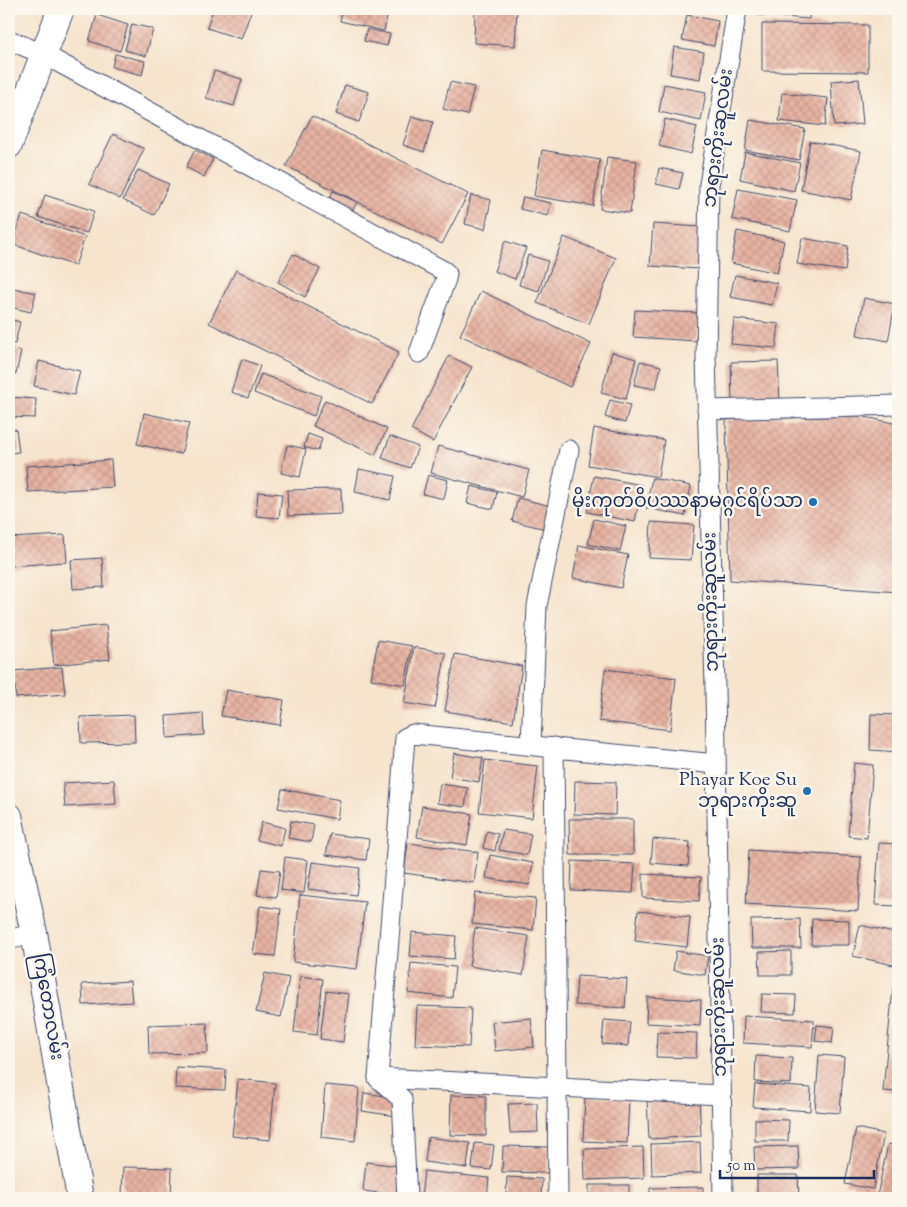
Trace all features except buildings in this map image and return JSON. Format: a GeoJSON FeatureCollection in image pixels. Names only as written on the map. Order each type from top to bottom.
{"type":"FeatureCollection","features":[{"type":"Feature","properties":{"kind":"street","name":"ဘုရားကိုးဆူလမ်း"},"geometry":{"type":"LineString","coordinates":[[723,1198],[716,764],[706,356],[709,185],[737,9]]}},
{"type":"Feature","properties":{"kind":"street"},"geometry":{"type":"LineString","coordinates":[[9,145],[43,54],[53,12]]}},
{"type":"Feature","properties":{"kind":"street"},"geometry":{"type":"LineString","coordinates":[[9,40],[43,54],[444,270],[447,274],[446,279],[419,353]]}},
{"type":"Feature","properties":{"kind":"street"},"geometry":{"type":"LineString","coordinates":[[707,410],[898,405]]}},
{"type":"Feature","properties":{"kind":"street"},"geometry":{"type":"LineString","coordinates":[[532,744],[537,606],[569,450]]}},
{"type":"Feature","properties":{"kind":"street"},"geometry":{"type":"LineString","coordinates":[[378,1078],[405,738],[412,734],[532,744],[716,764]]}},
{"type":"Feature","properties":{"kind":"street"},"geometry":{"type":"LineString","coordinates":[[554,747],[558,1198]]}},
{"type":"Feature","properties":{"kind":"street","name":"ကြံတောလမ်း"},"geometry":{"type":"LineString","coordinates":[[9,816],[34,934],[80,1198]]}},
{"type":"Feature","properties":{"kind":"street"},"geometry":{"type":"LineString","coordinates":[[9,940],[34,934]]}},
{"type":"Feature","properties":{"kind":"street"},"geometry":{"type":"LineString","coordinates":[[378,1078],[721,1095]]}},
{"type":"Feature","properties":{"kind":"street"},"geometry":{"type":"LineString","coordinates":[[378,1078],[402,1099],[407,1198]]}},
{"type":"Feature","properties":{"kind":"place","name":"မိုးကုတ်ဝိပဿနာမဂ္ဂင်ရိပ်သာ"},"geometry":{"type":"Point","coordinates":[813,502]}},
{"type":"Feature","properties":{"kind":"place","name":"Phayar Koe Su ဘုရားကိုးဆူ"},"geometry":{"type":"Point","coordinates":[807,791]}}]}
